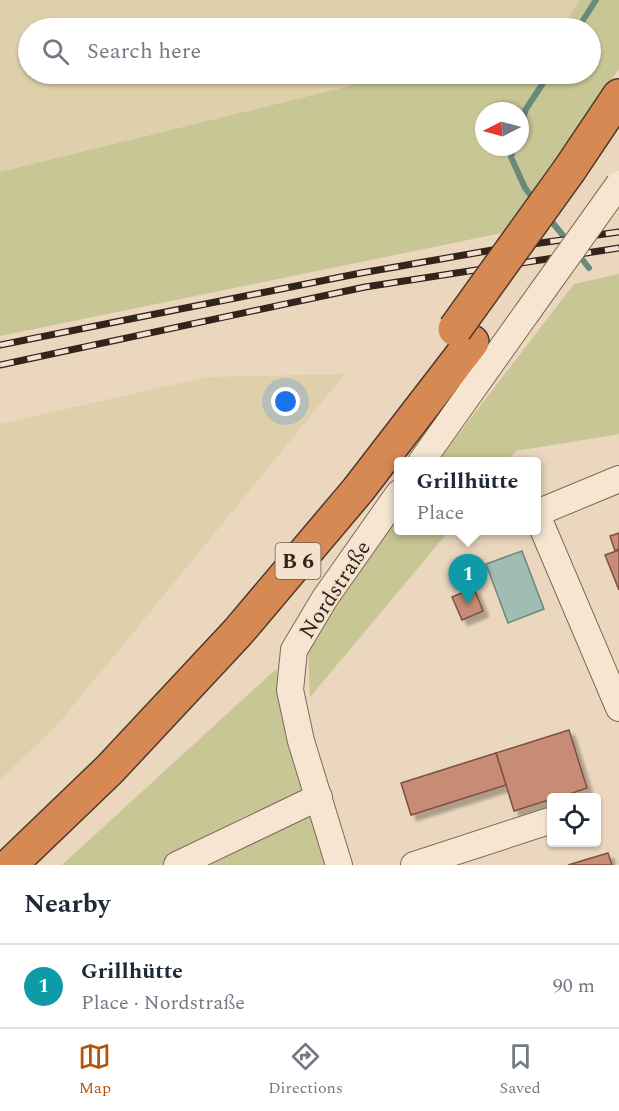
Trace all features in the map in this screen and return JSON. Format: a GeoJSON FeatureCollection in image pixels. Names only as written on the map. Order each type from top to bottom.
{"type":"FeatureCollection","features":[{"type":"Feature","properties":{"kind":"highway","name":"B 6"},"geometry":{"type":"LineString","coordinates":[[579,175],[619,96]]}},
{"type":"Feature","properties":{"kind":"highway","name":"B 6"},"geometry":{"type":"LineString","coordinates":[[10,865],[110,769],[238,632],[358,490],[463,335],[579,175],[619,134]]}},
{"type":"Feature","properties":{"kind":"highway","name":"B 6"},"geometry":{"type":"LineString","coordinates":[[0,844],[92,755],[215,624],[463,335]]}},
{"type":"Feature","properties":{"kind":"street"},"geometry":{"type":"LineString","coordinates":[[426,457],[619,184]]}},
{"type":"Feature","properties":{"kind":"street"},"geometry":{"type":"LineString","coordinates":[[541,512],[619,479]]}},
{"type":"Feature","properties":{"kind":"street","name":"Nordstraße"},"geometry":{"type":"LineString","coordinates":[[339,865],[301,741],[290,690],[294,650],[325,598],[394,500]]}},
{"type":"Feature","properties":{"kind":"street"},"geometry":{"type":"LineString","coordinates":[[541,523],[619,708]]}},
{"type":"Feature","properties":{"kind":"street"},"geometry":{"type":"LineString","coordinates":[[177,865],[318,797]]}},
{"type":"Feature","properties":{"kind":"street"},"geometry":{"type":"LineString","coordinates":[[414,865],[547,822]]}},
{"type":"Feature","properties":{"kind":"shaded area"},"geometry":{"type":"Polygon","coordinates":[[[0,0],[580,0],[568,18],[18,18],[18,84],[358,84],[0,172],[0,0]]]}},
{"type":"Feature","properties":{"kind":"shaded area"},"geometry":{"type":"Polygon","coordinates":[[[580,0],[619,0],[619,69],[502,233],[0,336],[0,172],[358,84],[601,84],[601,18],[568,18],[580,0]]]}},
{"type":"Feature","properties":{"kind":"shaded area"},"geometry":{"type":"Polygon","coordinates":[[[619,274],[619,434],[516,451],[511,457],[441,457],[574,284],[619,274]]]}},
{"type":"Feature","properties":{"kind":"shaded area"},"geometry":{"type":"Polygon","coordinates":[[[345,374],[59,723],[0,780],[0,424],[207,377],[345,374]]]}},
{"type":"Feature","properties":{"kind":"shaded area"},"geometry":{"type":"Polygon","coordinates":[[[394,519],[394,535],[446,535],[310,697],[308,646],[394,519]]]}},
{"type":"Feature","properties":{"kind":"shaded area"},"geometry":{"type":"Polygon","coordinates":[[[522,551],[544,609],[508,623],[486,564],[522,551]]]}},
{"type":"Feature","properties":{"kind":"shaded area"},"geometry":{"type":"Polygon","coordinates":[[[276,669],[331,865],[62,865],[276,669]]]}},
{"type":"Feature","properties":{"kind":"building"},"geometry":{"type":"Polygon","coordinates":[[[619,533],[619,549],[615,551],[610,536],[619,533]]]}},
{"type":"Feature","properties":{"kind":"building"},"geometry":{"type":"Polygon","coordinates":[[[619,550],[619,590],[605,555],[619,550]]]}},
{"type":"Feature","properties":{"kind":"building"},"geometry":{"type":"Polygon","coordinates":[[[474,588],[483,611],[462,620],[452,597],[474,588]]]}},
{"type":"Feature","properties":{"kind":"building"},"geometry":{"type":"Polygon","coordinates":[[[569,730],[587,788],[572,793],[547,793],[547,801],[514,811],[496,753],[569,730]]]}},
{"type":"Feature","properties":{"kind":"building"},"geometry":{"type":"Polygon","coordinates":[[[496,753],[506,785],[411,815],[401,783],[496,753]]]}},
{"type":"Feature","properties":{"kind":"building"},"geometry":{"type":"Polygon","coordinates":[[[608,853],[612,865],[568,865],[608,853]]]}},
{"type":"Feature","properties":{"kind":"waterway"},"geometry":{"type":"LineString","coordinates":[[584,18],[596,0]]}},
{"type":"Feature","properties":{"kind":"waterway"},"geometry":{"type":"LineString","coordinates":[[529,104],[542,84]]}},
{"type":"Feature","properties":{"kind":"waterway"},"geometry":{"type":"LineString","coordinates":[[511,156],[525,188],[536,202]]}},
{"type":"Feature","properties":{"kind":"waterway"},"geometry":{"type":"LineString","coordinates":[[548,217],[570,244]]}},
{"type":"Feature","properties":{"kind":"waterway"},"geometry":{"type":"LineString","coordinates":[[578,254],[589,268]]}},
{"type":"Feature","properties":{"kind":"railway"},"geometry":{"type":"LineString","coordinates":[[0,345],[361,273],[504,248],[619,232]]}},
{"type":"Feature","properties":{"kind":"railway"},"geometry":{"type":"LineString","coordinates":[[0,365],[365,287],[619,248]]}},
{"type":"Feature","properties":{"kind":"place","name":"Grillhütte"},"geometry":{"type":"Point","coordinates":[468,604]}}]}
